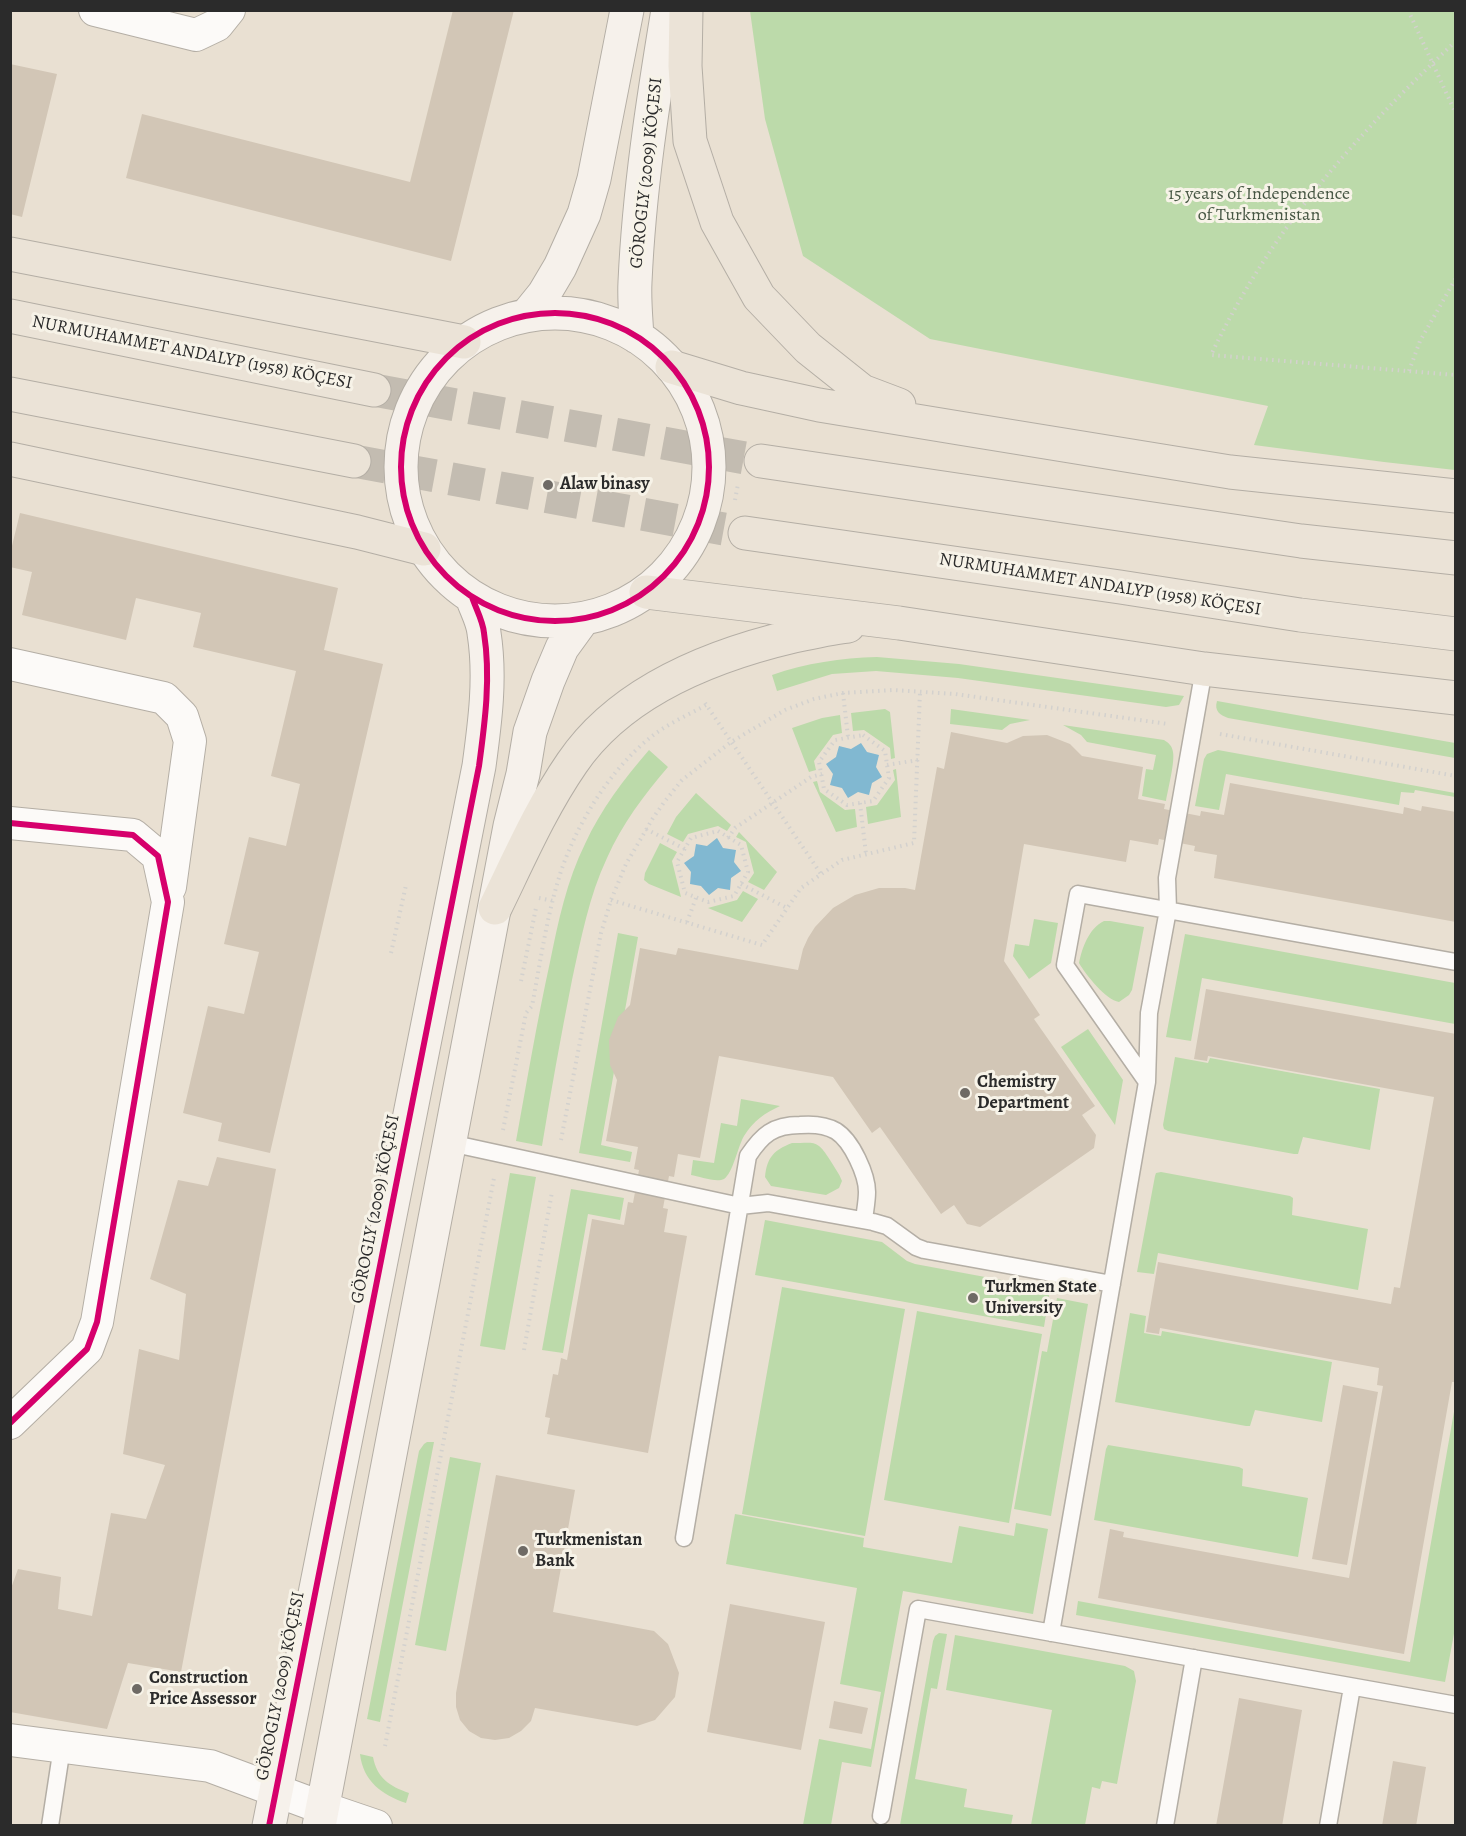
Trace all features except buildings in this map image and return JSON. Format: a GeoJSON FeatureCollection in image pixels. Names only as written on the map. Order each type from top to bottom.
{"type":"FeatureCollection","features":[{"type":"Feature","properties":{"kind":"main road"},"geometry":{"type":"LineString","coordinates":[[686,10],[685,66],[690,141],[717,222],[759,297],[808,348],[862,391],[959,428]]}},
{"type":"Feature","properties":{"kind":"main road"},"geometry":{"type":"LineString","coordinates":[[10,254],[464,342]]}},
{"type":"Feature","properties":{"kind":"main road","name":"NURMUHAMMET ANDALYP (1958) KÖÇESI"},"geometry":{"type":"LineString","coordinates":[[10,316],[374,390]]}},
{"type":"Feature","properties":{"kind":"main road"},"geometry":{"type":"LineString","coordinates":[[672,368],[741,388],[809,403],[959,428],[1230,472],[1455,496]]}},
{"type":"Feature","properties":{"kind":"main road"},"geometry":{"type":"LineString","coordinates":[[10,394],[354,461]]}},
{"type":"Feature","properties":{"kind":"main road"},"geometry":{"type":"LineString","coordinates":[[10,459],[346,530],[424,549]]}},
{"type":"Feature","properties":{"kind":"main road"},"geometry":{"type":"LineString","coordinates":[[761,461],[1301,541],[1455,558]]}},
{"type":"Feature","properties":{"kind":"main road","name":"NURMUHAMMET ANDALYP (1958) KÖÇESI"},"geometry":{"type":"LineString","coordinates":[[745,532],[1300,615],[1455,634]]}},
{"type":"Feature","properties":{"kind":"main road"},"geometry":{"type":"LineString","coordinates":[[646,592],[899,623],[1204,669],[1455,698]]}},
{"type":"Feature","properties":{"kind":"main road"},"geometry":{"type":"LineString","coordinates":[[495,908],[543,811],[572,762],[593,737],[636,701],[690,670],[756,646],[833,628],[899,623]]}},
{"type":"Feature","properties":{"kind":"street"},"geometry":{"type":"LineString","coordinates":[[107,13],[196,35],[217,25],[230,10]]}},
{"type":"Feature","properties":{"kind":"street"},"geometry":{"type":"LineString","coordinates":[[527,315],[544,294],[560,267],[584,214],[594,179],[627,10]]}},
{"type":"Feature","properties":{"kind":"street","name":"GÖROGLY (2009) KÖÇESI"},"geometry":{"type":"LineString","coordinates":[[637,337],[635,284],[643,186],[668,10]]}},
{"type":"Feature","properties":{"kind":"street"},"geometry":{"type":"LineString","coordinates":[[561,313],[596,318],[637,337],[656,351],[686,386],[704,428],[708,451],[706,497],[700,519],[685,550],[664,577],[646,592],[605,613],[583,619],[560,622],[537,621],[493,608],[472,597],[454,584],[424,549],[406,506],[401,460],[404,438],[410,415],[425,384],[447,357],[464,342],[505,321],[527,315],[561,313]]}},
{"type":"Feature","properties":{"kind":"street","name":"GÖROGLY (2009) KÖÇESI"},"geometry":{"type":"LineString","coordinates":[[269,1826],[478,766],[486,714],[487,660],[484,631],[472,597]]}},
{"type":"Feature","properties":{"kind":"street"},"geometry":{"type":"LineString","coordinates":[[321,1817],[510,825],[523,774],[530,732],[562,648],[583,619]]}},
{"type":"Feature","properties":{"kind":"street"},"geometry":{"type":"LineString","coordinates":[[10,664],[164,698],[182,716],[190,741],[168,902],[97,1322],[87,1349],[10,1424]]}},
{"type":"Feature","properties":{"kind":"street"},"geometry":{"type":"LineString","coordinates":[[10,823],[132,835],[158,856],[168,902]]}},
{"type":"Feature","properties":{"kind":"street"},"geometry":{"type":"LineString","coordinates":[[10,1740],[210,1766],[276,1790],[321,1817],[376,1826]]}},
{"type":"Feature","properties":{"kind":"lane"},"geometry":{"type":"LineString","coordinates":[[1051,1633],[1147,1082],[1149,1013],[1168,910],[1167,878],[1204,669]]}},
{"type":"Feature","properties":{"kind":"lane"},"geometry":{"type":"LineString","coordinates":[[1147,1082],[1065,965],[1078,894],[1455,962]]}},
{"type":"Feature","properties":{"kind":"lane"},"geometry":{"type":"LineString","coordinates":[[684,1538],[748,1156],[760,1138],[772,1130],[791,1125],[815,1124],[837,1131],[851,1147],[861,1168],[867,1191],[864,1220]]}},
{"type":"Feature","properties":{"kind":"lane"},"geometry":{"type":"LineString","coordinates":[[450,1143],[740,1206],[768,1203],[864,1220],[887,1226],[916,1247],[924,1250],[1112,1284]]}},
{"type":"Feature","properties":{"kind":"lane"},"geometry":{"type":"LineString","coordinates":[[881,1816],[918,1609],[1455,1705]]}},
{"type":"Feature","properties":{"kind":"lane"},"geometry":{"type":"LineString","coordinates":[[1165,1826],[1194,1658]]}},
{"type":"Feature","properties":{"kind":"lane"},"geometry":{"type":"LineString","coordinates":[[1328,1826],[1352,1687]]}},
{"type":"Feature","properties":{"kind":"lane"},"geometry":{"type":"LineString","coordinates":[[50,1826],[62,1747]]}},
{"type":"Feature","properties":{"kind":"path"},"geometry":{"type":"LineString","coordinates":[[1408,10],[1455,114]]}},
{"type":"Feature","properties":{"kind":"path"},"geometry":{"type":"LineString","coordinates":[[1455,41],[1391,103],[1356,141],[1287,224],[1229,318],[1211,355],[1455,375]]}},
{"type":"Feature","properties":{"kind":"path"},"geometry":{"type":"LineString","coordinates":[[1409,371],[1420,341],[1455,278]]}},
{"type":"Feature","properties":{"kind":"path"},"geometry":{"type":"LineString","coordinates":[[524,1350],[556,1166],[601,933],[611,900],[626,864],[665,801],[682,780],[731,742],[784,710],[814,699],[870,690],[920,692],[955,694],[1194,729],[1455,776]]}},
{"type":"Feature","properties":{"kind":"path"},"geometry":{"type":"LineString","coordinates":[[611,900],[762,945],[801,888],[821,874],[842,860],[914,843],[920,692]]}},
{"type":"Feature","properties":{"kind":"path"},"geometry":{"type":"LineString","coordinates":[[843,693],[848,738]]}},
{"type":"Feature","properties":{"kind":"path"},"geometry":{"type":"LineString","coordinates":[[701,696],[821,874]]}},
{"type":"Feature","properties":{"kind":"path"},"geometry":{"type":"LineString","coordinates":[[385,1746],[526,1013],[532,1006],[558,882],[574,839],[591,808],[624,761],[653,735],[706,705]]}},
{"type":"Feature","properties":{"kind":"path"},"geometry":{"type":"LineString","coordinates":[[863,735],[885,752],[889,778],[873,801],[847,805],[824,789],[819,762],[835,740],[848,738],[863,735]]}},
{"type":"Feature","properties":{"kind":"path"},"geometry":{"type":"LineString","coordinates":[[887,765],[918,760]]}},
{"type":"Feature","properties":{"kind":"path"},"geometry":{"type":"LineString","coordinates":[[728,838],[735,828],[811,777],[822,774]]}},
{"type":"Feature","properties":{"kind":"path"},"geometry":{"type":"LineString","coordinates":[[860,803],[866,854]]}},
{"type":"Feature","properties":{"kind":"path"},"geometry":{"type":"LineString","coordinates":[[646,829],[684,849]]}},
{"type":"Feature","properties":{"kind":"path"},"geometry":{"type":"LineString","coordinates":[[718,831],[741,846],[748,872],[734,896],[708,902],[685,893],[677,862],[684,849],[691,838],[718,831]]}},
{"type":"Feature","properties":{"kind":"path"},"geometry":{"type":"LineString","coordinates":[[741,884],[787,908]]}},
{"type":"Feature","properties":{"kind":"path"},"geometry":{"type":"LineString","coordinates":[[391,953],[405,885]]}},
{"type":"Feature","properties":{"kind":"path"},"geometry":{"type":"LineString","coordinates":[[521,981],[539,897],[554,901]]}},
{"type":"Feature","properties":{"kind":"path"},"geometry":{"type":"LineString","coordinates":[[687,922],[696,898]]}},
{"type":"Feature","properties":{"kind":"green space","name":"15 years of Independence of Turkmenistan"},"geometry":{"type":"Polygon","coordinates":[[[750,11],[1455,11],[1455,470],[1254,445],[1268,406],[930,339],[803,256],[765,119],[750,11]]]}},
{"type":"Feature","properties":{"kind":"green space"},"geometry":{"type":"Polygon","coordinates":[[[877,657],[959,664],[1184,696],[1179,705],[1166,707],[958,678],[876,671],[832,674],[777,691],[772,675],[824,662],[877,657]]]}},
{"type":"Feature","properties":{"kind":"green space"},"geometry":{"type":"Polygon","coordinates":[[[1217,701],[1455,743],[1455,758],[1228,718],[1218,712],[1217,701]]]}},
{"type":"Feature","properties":{"kind":"green space"},"geometry":{"type":"Polygon","coordinates":[[[885,709],[890,712],[895,758],[891,759],[890,748],[864,730],[853,731],[851,713],[885,709]]]}},
{"type":"Feature","properties":{"kind":"green space"},"geometry":{"type":"Polygon","coordinates":[[[951,709],[1030,720],[1010,724],[1002,730],[950,724],[951,709]]]}},
{"type":"Feature","properties":{"kind":"green space"},"geometry":{"type":"Polygon","coordinates":[[[840,715],[842,733],[833,735],[814,761],[816,770],[809,772],[792,728],[822,718],[840,715]]]}},
{"type":"Feature","properties":{"kind":"green space"},"geometry":{"type":"Polygon","coordinates":[[[1063,725],[1167,742],[1172,748],[1173,756],[1166,801],[1142,796],[1146,769],[1153,770],[1156,755],[1087,742],[1081,735],[1063,725]]]}},
{"type":"Feature","properties":{"kind":"green space"},"geometry":{"type":"Polygon","coordinates":[[[649,750],[668,767],[642,799],[613,845],[595,887],[572,980],[542,1146],[516,1141],[553,947],[573,872],[591,831],[622,783],[649,750]]]}},
{"type":"Feature","properties":{"kind":"green space"},"geometry":{"type":"Polygon","coordinates":[[[1218,750],[1455,793],[1455,797],[1415,790],[1414,793],[1401,792],[1399,805],[1226,774],[1219,810],[1195,806],[1204,759],[1207,754],[1218,750]]]}},
{"type":"Feature","properties":{"kind":"green space"},"geometry":{"type":"Polygon","coordinates":[[[896,769],[901,817],[868,824],[866,807],[877,805],[895,780],[893,770],[896,769]]]}},
{"type":"Feature","properties":{"kind":"green space"},"geometry":{"type":"Polygon","coordinates":[[[817,781],[820,792],[845,810],[855,809],[857,827],[836,832],[813,782],[817,781]]]}},
{"type":"Feature","properties":{"kind":"green space"},"geometry":{"type":"Polygon","coordinates":[[[696,793],[731,825],[727,831],[718,826],[688,834],[683,842],[667,834],[676,817],[696,793]]]}},
{"type":"Feature","properties":{"kind":"green space"},"geometry":{"type":"Polygon","coordinates":[[[739,832],[777,872],[764,890],[748,882],[754,873],[746,842],[736,837],[739,832]]]}},
{"type":"Feature","properties":{"kind":"green space"},"geometry":{"type":"Polygon","coordinates":[[[660,843],[677,852],[672,861],[681,897],[644,880],[645,873],[660,843]]]}},
{"type":"Feature","properties":{"kind":"green space"},"geometry":{"type":"Polygon","coordinates":[[[743,891],[758,899],[742,922],[708,908],[737,900],[743,891]]]}},
{"type":"Feature","properties":{"kind":"green space"},"geometry":{"type":"Polygon","coordinates":[[[1034,919],[1058,923],[1051,963],[1029,979],[1013,956],[1015,944],[1029,946],[1034,919]]]}},
{"type":"Feature","properties":{"kind":"green space"},"geometry":{"type":"Polygon","coordinates":[[[1104,921],[1144,927],[1132,990],[1119,1002],[1102,992],[1079,963],[1090,933],[1104,921]]]}},
{"type":"Feature","properties":{"kind":"green space"},"geometry":{"type":"Polygon","coordinates":[[[618,933],[638,937],[601,1145],[632,1152],[630,1162],[579,1153],[618,933]]]}},
{"type":"Feature","properties":{"kind":"green space"},"geometry":{"type":"Polygon","coordinates":[[[1185,934],[1455,983],[1455,1024],[1202,978],[1191,1041],[1166,1037],[1185,934]]]}},
{"type":"Feature","properties":{"kind":"green space"},"geometry":{"type":"Polygon","coordinates":[[[1088,1029],[1123,1080],[1115,1125],[1061,1047],[1088,1029]]]}},
{"type":"Feature","properties":{"kind":"green space"},"geometry":{"type":"Polygon","coordinates":[[[1175,1057],[1208,1063],[1210,1058],[1380,1089],[1370,1150],[1303,1137],[1298,1154],[1294,1154],[1168,1131],[1163,1125],[1175,1057]]]}},
{"type":"Feature","properties":{"kind":"green space"},"geometry":{"type":"Polygon","coordinates":[[[741,1099],[780,1106],[751,1126],[724,1179],[712,1180],[691,1175],[693,1160],[714,1163],[721,1123],[737,1126],[741,1099]]]}},
{"type":"Feature","properties":{"kind":"green space"},"geometry":{"type":"Polygon","coordinates":[[[792,1143],[811,1143],[822,1148],[841,1178],[839,1188],[826,1195],[771,1186],[765,1177],[770,1159],[780,1148],[792,1143]]]}},
{"type":"Feature","properties":{"kind":"green space"},"geometry":{"type":"Polygon","coordinates":[[[1161,1172],[1290,1196],[1293,1198],[1292,1215],[1368,1229],[1358,1290],[1158,1253],[1154,1274],[1137,1272],[1155,1176],[1156,1173],[1161,1172]]]}},
{"type":"Feature","properties":{"kind":"green space"},"geometry":{"type":"Polygon","coordinates":[[[510,1173],[536,1177],[505,1350],[480,1346],[510,1173]]]}},
{"type":"Feature","properties":{"kind":"green space"},"geometry":{"type":"Polygon","coordinates":[[[571,1189],[624,1198],[620,1220],[588,1214],[563,1353],[542,1350],[571,1189]]]}},
{"type":"Feature","properties":{"kind":"green space"},"geometry":{"type":"Polygon","coordinates":[[[765,1220],[882,1242],[907,1261],[915,1264],[1050,1289],[1044,1327],[755,1275],[765,1220]]]}},
{"type":"Feature","properties":{"kind":"green space"},"geometry":{"type":"Polygon","coordinates":[[[782,1287],[905,1309],[865,1536],[742,1514],[782,1287]]]}},
{"type":"Feature","properties":{"kind":"green space"},"geometry":{"type":"Polygon","coordinates":[[[1057,1298],[1088,1304],[1051,1516],[1014,1509],[1042,1351],[1047,1352],[1057,1298]]]}},
{"type":"Feature","properties":{"kind":"green space"},"geometry":{"type":"Polygon","coordinates":[[[917,1311],[1042,1334],[1009,1523],[884,1500],[917,1311]]]}},
{"type":"Feature","properties":{"kind":"green space"},"geometry":{"type":"Polygon","coordinates":[[[1130,1313],[1146,1316],[1144,1333],[1161,1336],[1162,1331],[1332,1362],[1322,1422],[1255,1410],[1250,1426],[1246,1426],[1115,1402],[1130,1313]]]}},
{"type":"Feature","properties":{"kind":"green space"},"geometry":{"type":"Polygon","coordinates":[[[1455,1406],[1456,1623],[1445,1682],[1076,1615],[1078,1601],[1410,1662],[1455,1406]]]}},
{"type":"Feature","properties":{"kind":"green space"},"geometry":{"type":"Polygon","coordinates":[[[427,1442],[434,1442],[380,1722],[367,1719],[419,1451],[427,1442]]]}},
{"type":"Feature","properties":{"kind":"green space"},"geometry":{"type":"Polygon","coordinates":[[[1108,1445],[1239,1467],[1243,1469],[1242,1486],[1308,1498],[1298,1557],[1094,1520],[1108,1445]]]}},
{"type":"Feature","properties":{"kind":"green space"},"geometry":{"type":"Polygon","coordinates":[[[450,1457],[481,1463],[446,1651],[415,1645],[450,1457]]]}},
{"type":"Feature","properties":{"kind":"green space"},"geometry":{"type":"Polygon","coordinates":[[[735,1514],[864,1538],[863,1547],[952,1563],[959,1526],[1014,1536],[1016,1523],[1048,1529],[1033,1614],[903,1591],[871,1767],[842,1762],[831,1825],[803,1825],[819,1739],[871,1749],[881,1692],[840,1684],[857,1588],[726,1564],[735,1514]]]}},
{"type":"Feature","properties":{"kind":"green space"},"geometry":{"type":"Polygon","coordinates":[[[939,1633],[947,1634],[937,1689],[931,1688],[915,1779],[967,1789],[964,1807],[1013,1815],[1011,1825],[900,1825],[933,1641],[939,1633]]]}},
{"type":"Feature","properties":{"kind":"green space"},"geometry":{"type":"Polygon","coordinates":[[[955,1635],[1125,1666],[1134,1671],[1136,1681],[1117,1784],[1102,1781],[1100,1789],[1092,1787],[1085,1825],[1031,1825],[1052,1710],[946,1690],[955,1635]]]}},
{"type":"Feature","properties":{"kind":"green space"},"geometry":{"type":"Polygon","coordinates":[[[360,1754],[373,1757],[385,1780],[409,1793],[406,1803],[389,1796],[375,1786],[365,1772],[360,1754]]]}},
{"type":"Feature","properties":{"kind":"water"},"geometry":{"type":"Polygon","coordinates":[[[861,743],[867,752],[879,755],[876,767],[882,777],[872,783],[869,795],[858,792],[848,798],[842,788],[830,785],[833,774],[826,764],[836,757],[839,746],[851,749],[861,743]]]}},
{"type":"Feature","properties":{"kind":"water"},"geometry":{"type":"Polygon","coordinates":[[[717,838],[723,848],[736,850],[734,862],[741,871],[731,878],[730,890],[718,888],[709,895],[701,886],[690,884],[691,872],[684,863],[694,856],[696,844],[707,846],[717,838]]]}},
{"type":"Feature","properties":{"kind":"tunnel"},"geometry":{"type":"LineString","coordinates":[[374,390],[761,461]]}},
{"type":"Feature","properties":{"kind":"tunnel"},"geometry":{"type":"LineString","coordinates":[[354,461],[745,533]]}},
{"type":"Feature","properties":{"kind":"cycle path"},"geometry":{"type":"LineString","coordinates":[[555,313],[585,316],[614,325],[641,339],[664,358],[683,381],[697,408],[706,437],[709,467],[706,497],[697,526],[683,553],[664,576],[641,595],[614,609],[585,618],[555,621],[525,618],[496,609],[469,595],[446,576],[427,553],[413,526],[404,497],[401,467],[404,437],[413,408],[427,381],[446,358],[469,339],[496,325],[525,316],[555,313]]}},
{"type":"Feature","properties":{"kind":"cycle path"},"geometry":{"type":"LineString","coordinates":[[269,1826],[479,766],[485,716],[487,666],[483,628],[472,597]]}},
{"type":"Feature","properties":{"kind":"cycle path"},"geometry":{"type":"LineString","coordinates":[[10,823],[133,835],[158,856],[168,902],[97,1322],[87,1349],[10,1423]]}},
{"type":"Feature","properties":{"kind":"place","name":"Alaw binasy"},"geometry":{"type":"Point","coordinates":[548,485]}},
{"type":"Feature","properties":{"kind":"place","name":"Chemistry Department"},"geometry":{"type":"Point","coordinates":[965,1093]}},
{"type":"Feature","properties":{"kind":"place","name":"Turkmen State University"},"geometry":{"type":"Point","coordinates":[973,1298]}},
{"type":"Feature","properties":{"kind":"place","name":"Turkmenistan Bank"},"geometry":{"type":"Point","coordinates":[523,1551]}},
{"type":"Feature","properties":{"kind":"place","name":"Construction Price Assessor"},"geometry":{"type":"Point","coordinates":[137,1689]}}]}
